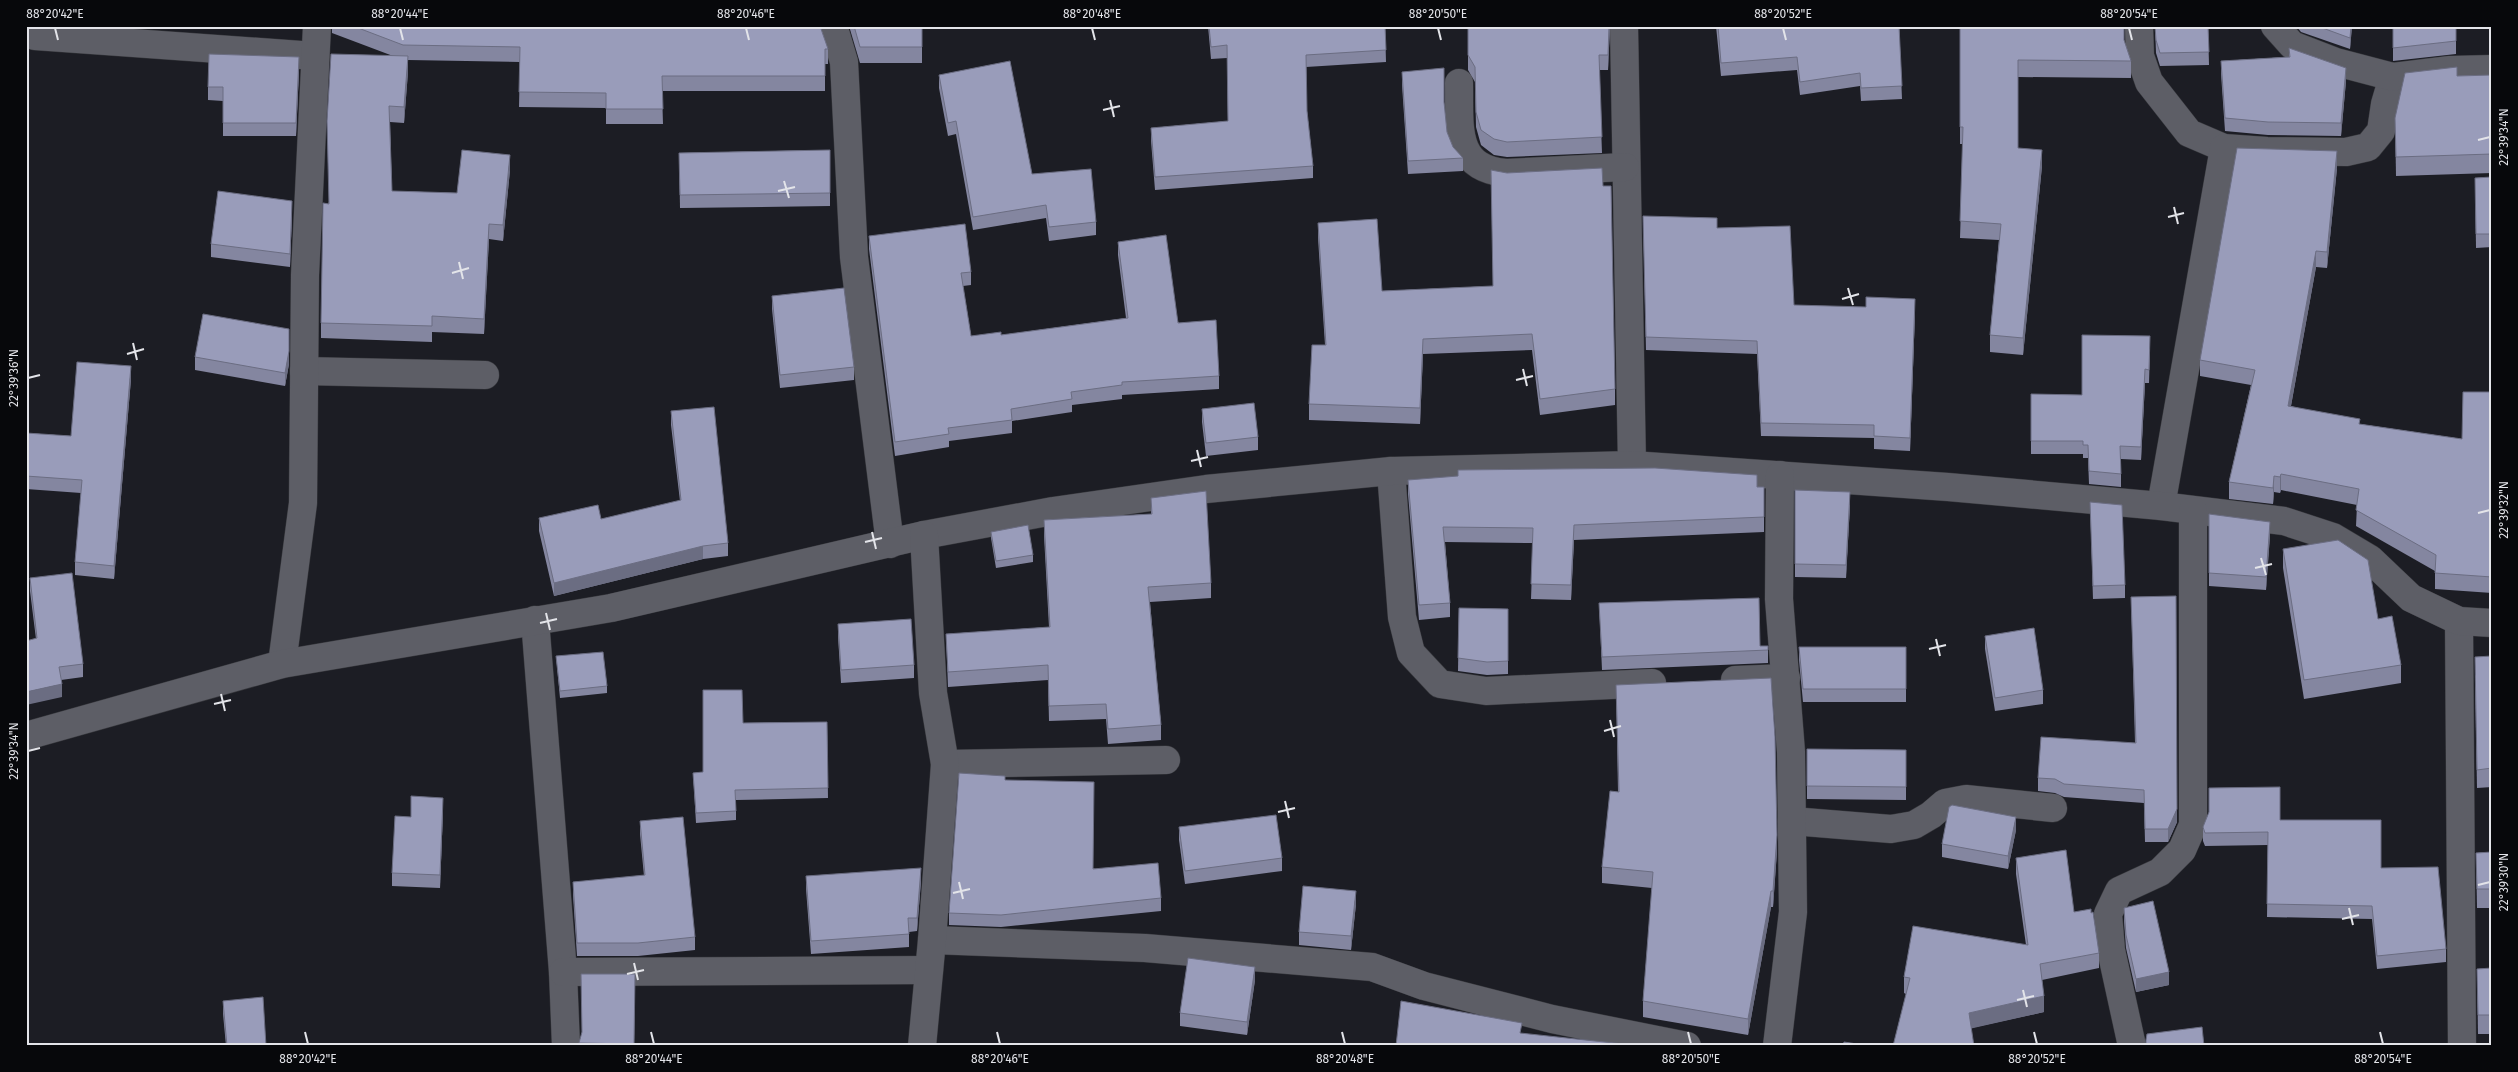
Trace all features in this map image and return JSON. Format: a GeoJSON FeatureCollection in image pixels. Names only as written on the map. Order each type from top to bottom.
{"type":"FeatureCollection","features":[{"type":"Feature","properties":{"kind":"street"},"geometry":{"type":"LineString","coordinates":[[282,664],[302,503],[305,275],[317,26]]}},
{"type":"Feature","properties":{"kind":"street"},"geometry":{"type":"LineString","coordinates":[[830,26],[836,35],[844,62],[854,258],[890,544]]}},
{"type":"Feature","properties":{"kind":"street"},"geometry":{"type":"LineString","coordinates":[[1624,26],[1625,166],[1632,465]]}},
{"type":"Feature","properties":{"kind":"street"},"geometry":{"type":"LineString","coordinates":[[2139,26],[2140,56],[2149,82],[2189,132],[2224,148],[2268,151],[2346,152],[2368,147],[2381,131],[2385,104],[2393,77]]}},
{"type":"Feature","properties":{"kind":"street"},"geometry":{"type":"LineString","coordinates":[[2275,26],[2292,45],[2336,62],[2393,77],[2450,70],[2492,69]]}},
{"type":"Feature","properties":{"kind":"street"},"geometry":{"type":"LineString","coordinates":[[35,36],[315,56]]}},
{"type":"Feature","properties":{"kind":"street"},"geometry":{"type":"LineString","coordinates":[[1459,83],[1460,132],[1465,151],[1476,164],[1488,171],[1506,173],[1625,166]]}},
{"type":"Feature","properties":{"kind":"street"},"geometry":{"type":"LineString","coordinates":[[2161,506],[2224,148]]}},
{"type":"Feature","properties":{"kind":"street"},"geometry":{"type":"LineString","coordinates":[[304,371],[485,374]]}},
{"type":"Feature","properties":{"kind":"street"},"geometry":{"type":"LineString","coordinates":[[26,736],[282,664],[611,608],[924,535],[1053,511],[1206,489],[1391,471],[1632,465],[1948,487],[2161,506],[2284,521],[2333,537],[2370,559],[2411,598],[2459,621],[2492,623]]}},
{"type":"Feature","properties":{"kind":"street"},"geometry":{"type":"LineString","coordinates":[[1391,471],[1402,617],[1410,653],[1440,684],[1486,691],[1680,682]]}},
{"type":"Feature","properties":{"kind":"street"},"geometry":{"type":"LineString","coordinates":[[1777,1046],[1793,912],[1791,752],[1779,599],[1780,475]]}},
{"type":"Feature","properties":{"kind":"street"},"geometry":{"type":"LineString","coordinates":[[2132,1046],[2110,950],[2108,914],[2119,891],[2160,872],[2182,850],[2193,825],[2193,511]]}},
{"type":"Feature","properties":{"kind":"street"},"geometry":{"type":"LineString","coordinates":[[922,1046],[945,764],[933,693],[924,535]]}},
{"type":"Feature","properties":{"kind":"street"},"geometry":{"type":"LineString","coordinates":[[535,620],[563,972],[566,1046]]}},
{"type":"Feature","properties":{"kind":"street"},"geometry":{"type":"LineString","coordinates":[[2459,621],[2462,1046]]}},
{"type":"Feature","properties":{"kind":"street"},"geometry":{"type":"LineString","coordinates":[[1709,681],[1786,678]]}},
{"type":"Feature","properties":{"kind":"street"},"geometry":{"type":"LineString","coordinates":[[945,764],[1166,760]]}},
{"type":"Feature","properties":{"kind":"street"},"geometry":{"type":"LineString","coordinates":[[1792,821],[1891,829],[1914,825],[1931,815],[1944,803],[1966,798],[2054,808]]}},
{"type":"Feature","properties":{"kind":"street"},"geometry":{"type":"LineString","coordinates":[[932,940],[1145,948],[1372,967],[1424,986],[1543,1017],[1687,1046]]}},
{"type":"Feature","properties":{"kind":"street"},"geometry":{"type":"LineString","coordinates":[[563,972],[929,970]]}},
{"type":"Feature","properties":{"kind":"building"},"geometry":{"type":"Polygon","coordinates":[[[353,26],[820,26],[828,49],[825,49],[825,76],[662,76],[663,109],[606,109],[606,93],[519,92],[520,47],[403,45],[353,26]]]}},
{"type":"Feature","properties":{"kind":"building"},"geometry":{"type":"Polygon","coordinates":[[[854,26],[922,26],[922,47],[860,47],[854,26]]]}},
{"type":"Feature","properties":{"kind":"building"},"geometry":{"type":"Polygon","coordinates":[[[1209,26],[1385,26],[1386,50],[1306,55],[1307,111],[1313,166],[1155,177],[1151,128],[1228,121],[1227,45],[1211,47],[1209,26]]]}},
{"type":"Feature","properties":{"kind":"building"},"geometry":{"type":"Polygon","coordinates":[[[1468,26],[1609,26],[1608,55],[1599,55],[1602,137],[1507,142],[1494,139],[1481,130],[1476,112],[1475,67],[1468,55],[1468,26]]]}},
{"type":"Feature","properties":{"kind":"building"},"geometry":{"type":"Polygon","coordinates":[[[1718,26],[1899,26],[1902,86],[1861,88],[1860,73],[1800,82],[1797,57],[1721,63],[1718,26]]]}},
{"type":"Feature","properties":{"kind":"building"},"geometry":{"type":"Polygon","coordinates":[[[1960,26],[2124,26],[2124,40],[2131,61],[2018,60],[2018,148],[2042,150],[2023,338],[1990,335],[2001,224],[1960,221],[1963,127],[1960,127],[1960,26]]]}},
{"type":"Feature","properties":{"kind":"building"},"geometry":{"type":"Polygon","coordinates":[[[2155,26],[2208,26],[2209,52],[2160,53],[2156,40],[2155,26]]]}},
{"type":"Feature","properties":{"kind":"building"},"geometry":{"type":"Polygon","coordinates":[[[2317,26],[2351,26],[2350,38],[2317,26]]]}},
{"type":"Feature","properties":{"kind":"building"},"geometry":{"type":"Polygon","coordinates":[[[2393,26],[2456,26],[2456,41],[2393,48],[2393,26]]]}},
{"type":"Feature","properties":{"kind":"building"},"geometry":{"type":"Polygon","coordinates":[[[2289,48],[2346,68],[2341,123],[2268,122],[2225,118],[2221,61],[2290,57],[2289,48]]]}},
{"type":"Feature","properties":{"kind":"building"},"geometry":{"type":"Polygon","coordinates":[[[209,54],[299,57],[296,123],[223,123],[223,87],[208,87],[209,54]]]}},
{"type":"Feature","properties":{"kind":"building"},"geometry":{"type":"Polygon","coordinates":[[[331,54],[408,56],[404,107],[389,106],[392,191],[457,193],[462,150],[510,155],[503,225],[489,224],[484,319],[432,316],[432,326],[321,323],[323,203],[329,204],[327,121],[331,54]]]}},
{"type":"Feature","properties":{"kind":"building"},"geometry":{"type":"Polygon","coordinates":[[[1010,61],[1032,174],[1091,169],[1096,222],[1049,227],[1046,205],[973,217],[956,121],[948,123],[939,75],[1010,61]]]}},
{"type":"Feature","properties":{"kind":"building"},"geometry":{"type":"Polygon","coordinates":[[[2457,67],[2457,76],[2492,75],[2492,154],[2396,157],[2395,118],[2405,73],[2457,67]]]}},
{"type":"Feature","properties":{"kind":"building"},"geometry":{"type":"Polygon","coordinates":[[[1444,68],[1444,102],[1447,132],[1453,147],[1463,158],[1408,161],[1402,72],[1444,68]]]}},
{"type":"Feature","properties":{"kind":"building"},"geometry":{"type":"Polygon","coordinates":[[[2237,148],[2337,151],[2327,252],[2316,251],[2288,406],[2360,419],[2359,424],[2462,439],[2463,392],[2492,392],[2492,577],[2435,573],[2436,555],[2356,510],[2359,489],[2281,474],[2280,477],[2274,476],[2273,488],[2229,482],[2255,370],[2200,360],[2237,148]]]}},
{"type":"Feature","properties":{"kind":"building"},"geometry":{"type":"Polygon","coordinates":[[[830,150],[830,193],[680,195],[679,153],[830,150]]]}},
{"type":"Feature","properties":{"kind":"building"},"geometry":{"type":"Polygon","coordinates":[[[1602,168],[1603,186],[1611,186],[1615,389],[1540,399],[1532,334],[1423,339],[1420,408],[1309,404],[1312,345],[1326,345],[1318,223],[1377,219],[1382,291],[1493,286],[1491,170],[1507,173],[1602,168]]]}},
{"type":"Feature","properties":{"kind":"building"},"geometry":{"type":"Polygon","coordinates":[[[2492,177],[2492,234],[2476,234],[2475,178],[2492,177]]]}},
{"type":"Feature","properties":{"kind":"building"},"geometry":{"type":"Polygon","coordinates":[[[218,191],[292,201],[290,254],[211,244],[218,191]]]}},
{"type":"Feature","properties":{"kind":"building"},"geometry":{"type":"Polygon","coordinates":[[[1643,216],[1717,218],[1717,228],[1790,226],[1794,305],[1866,307],[1866,297],[1915,299],[1910,438],[1874,436],[1874,425],[1761,423],[1757,341],[1646,337],[1643,216]]]}},
{"type":"Feature","properties":{"kind":"building"},"geometry":{"type":"Polygon","coordinates":[[[965,224],[971,272],[961,273],[971,336],[1001,332],[1001,335],[1128,318],[1118,242],[1166,235],[1178,323],[1216,320],[1219,376],[1122,382],[1122,385],[1071,392],[1072,399],[1011,409],[1012,420],[948,428],[949,434],[895,442],[869,236],[965,224]]]}},
{"type":"Feature","properties":{"kind":"building"},"geometry":{"type":"Polygon","coordinates":[[[844,288],[854,367],[780,375],[772,296],[844,288]]]}},
{"type":"Feature","properties":{"kind":"building"},"geometry":{"type":"Polygon","coordinates":[[[203,314],[289,329],[289,351],[285,373],[195,357],[203,314]]]}},
{"type":"Feature","properties":{"kind":"building"},"geometry":{"type":"Polygon","coordinates":[[[2082,335],[2150,336],[2149,370],[2145,369],[2141,447],[2120,446],[2121,474],[2089,471],[2088,445],[2083,445],[2083,441],[2031,441],[2031,394],[2082,395],[2082,335]]]}},
{"type":"Feature","properties":{"kind":"building"},"geometry":{"type":"Polygon","coordinates":[[[77,362],[131,366],[114,566],[75,562],[82,480],[26,476],[26,433],[71,436],[77,362]]]}},
{"type":"Feature","properties":{"kind":"building"},"geometry":{"type":"Polygon","coordinates":[[[1254,403],[1258,437],[1206,443],[1202,409],[1254,403]]]}},
{"type":"Feature","properties":{"kind":"building"},"geometry":{"type":"Polygon","coordinates":[[[714,407],[728,543],[703,546],[554,583],[539,518],[598,505],[601,519],[681,500],[671,411],[714,407]]]}},
{"type":"Feature","properties":{"kind":"building"},"geometry":{"type":"Polygon","coordinates":[[[1655,468],[1757,475],[1757,487],[1764,487],[1764,517],[1574,525],[1571,585],[1531,584],[1533,528],[1443,527],[1450,603],[1419,605],[1408,480],[1458,476],[1458,470],[1655,468]]]}},
{"type":"Feature","properties":{"kind":"building"},"geometry":{"type":"Polygon","coordinates":[[[1795,490],[1850,492],[1846,565],[1795,564],[1795,490]]]}},
{"type":"Feature","properties":{"kind":"building"},"geometry":{"type":"Polygon","coordinates":[[[1206,491],[1211,583],[1148,587],[1161,725],[1108,729],[1106,704],[1049,706],[1048,665],[948,672],[946,634],[1050,627],[1044,520],[1152,514],[1151,498],[1206,491]]]}},
{"type":"Feature","properties":{"kind":"building"},"geometry":{"type":"Polygon","coordinates":[[[2090,502],[2122,505],[2125,585],[2093,586],[2090,502]]]}},
{"type":"Feature","properties":{"kind":"building"},"geometry":{"type":"Polygon","coordinates":[[[2209,514],[2270,522],[2266,577],[2209,573],[2209,514]]]}},
{"type":"Feature","properties":{"kind":"building"},"geometry":{"type":"Polygon","coordinates":[[[1028,525],[1033,555],[996,561],[991,532],[1028,525]]]}},
{"type":"Feature","properties":{"kind":"building"},"geometry":{"type":"Polygon","coordinates":[[[2338,540],[2368,560],[2378,619],[2392,616],[2401,665],[2304,680],[2283,549],[2338,540]]]}},
{"type":"Feature","properties":{"kind":"building"},"geometry":{"type":"Polygon","coordinates":[[[72,573],[83,664],[59,667],[62,684],[26,692],[26,641],[37,638],[30,578],[72,573]]]}},
{"type":"Feature","properties":{"kind":"building"},"geometry":{"type":"Polygon","coordinates":[[[2176,596],[2177,809],[2168,829],[2145,829],[2144,790],[2064,784],[2055,779],[2038,778],[2041,737],[2136,743],[2131,597],[2176,596]]]}},
{"type":"Feature","properties":{"kind":"building"},"geometry":{"type":"Polygon","coordinates":[[[1759,598],[1760,646],[1768,646],[1768,650],[1602,657],[1599,603],[1759,598]]]}},
{"type":"Feature","properties":{"kind":"building"},"geometry":{"type":"Polygon","coordinates":[[[1459,608],[1508,609],[1508,661],[1487,662],[1458,658],[1459,608]]]}},
{"type":"Feature","properties":{"kind":"building"},"geometry":{"type":"Polygon","coordinates":[[[911,619],[914,665],[841,670],[838,624],[911,619]]]}},
{"type":"Feature","properties":{"kind":"building"},"geometry":{"type":"Polygon","coordinates":[[[2034,628],[2043,690],[1995,698],[1985,636],[2034,628]]]}},
{"type":"Feature","properties":{"kind":"building"},"geometry":{"type":"Polygon","coordinates":[[[1799,647],[1906,647],[1906,689],[1803,689],[1799,647]]]}},
{"type":"Feature","properties":{"kind":"building"},"geometry":{"type":"Polygon","coordinates":[[[603,652],[607,686],[560,691],[556,656],[603,652]]]}},
{"type":"Feature","properties":{"kind":"building"},"geometry":{"type":"Polygon","coordinates":[[[2492,656],[2492,768],[2477,770],[2475,657],[2492,656]]]}},
{"type":"Feature","properties":{"kind":"building"},"geometry":{"type":"Polygon","coordinates":[[[1771,678],[1775,737],[1777,835],[1773,891],[1771,891],[1748,1019],[1643,1001],[1653,872],[1602,867],[1610,791],[1619,792],[1616,685],[1771,678]]]}},
{"type":"Feature","properties":{"kind":"building"},"geometry":{"type":"Polygon","coordinates":[[[703,690],[742,690],[743,723],[827,722],[828,788],[735,790],[736,811],[696,813],[693,773],[703,772],[703,690]]]}},
{"type":"Feature","properties":{"kind":"building"},"geometry":{"type":"Polygon","coordinates":[[[1807,749],[1906,750],[1906,787],[1807,786],[1807,749]]]}},
{"type":"Feature","properties":{"kind":"building"},"geometry":{"type":"Polygon","coordinates":[[[959,773],[1005,776],[1005,780],[1094,782],[1093,869],[1158,863],[1161,898],[1001,915],[949,913],[959,773]]]}},
{"type":"Feature","properties":{"kind":"building"},"geometry":{"type":"Polygon","coordinates":[[[2280,787],[2280,820],[2381,820],[2381,868],[2438,867],[2446,949],[2377,956],[2372,906],[2267,904],[2268,832],[2205,833],[2203,827],[2209,812],[2209,788],[2280,787]]]}},
{"type":"Feature","properties":{"kind":"building"},"geometry":{"type":"Polygon","coordinates":[[[411,796],[443,798],[440,875],[392,873],[395,816],[411,817],[411,796]]]}},
{"type":"Feature","properties":{"kind":"building"},"geometry":{"type":"Polygon","coordinates":[[[1952,805],[2016,817],[2008,856],[1942,844],[1949,807],[1952,805]]]}},
{"type":"Feature","properties":{"kind":"building"},"geometry":{"type":"Polygon","coordinates":[[[1276,815],[1282,858],[1185,871],[1179,827],[1276,815]]]}},
{"type":"Feature","properties":{"kind":"building"},"geometry":{"type":"Polygon","coordinates":[[[683,817],[695,937],[638,943],[577,943],[573,882],[645,875],[640,821],[683,817]]]}},
{"type":"Feature","properties":{"kind":"building"},"geometry":{"type":"Polygon","coordinates":[[[2066,850],[2074,912],[2091,909],[2091,913],[2093,912],[2099,953],[2040,964],[2044,996],[1969,1013],[1974,1046],[1893,1046],[1910,978],[1904,977],[1913,926],[2028,945],[2016,858],[2066,850]]]}},
{"type":"Feature","properties":{"kind":"building"},"geometry":{"type":"Polygon","coordinates":[[[2492,852],[2492,889],[2477,889],[2476,853],[2492,852]]]}},
{"type":"Feature","properties":{"kind":"building"},"geometry":{"type":"Polygon","coordinates":[[[921,868],[917,918],[908,918],[909,934],[811,941],[806,876],[921,868]]]}},
{"type":"Feature","properties":{"kind":"building"},"geometry":{"type":"Polygon","coordinates":[[[1303,886],[1356,891],[1351,936],[1299,932],[1303,886]]]}},
{"type":"Feature","properties":{"kind":"building"},"geometry":{"type":"Polygon","coordinates":[[[2153,901],[2169,972],[2136,979],[2126,935],[2124,908],[2153,901]]]}},
{"type":"Feature","properties":{"kind":"building"},"geometry":{"type":"Polygon","coordinates":[[[1188,958],[1255,967],[1247,1022],[1180,1013],[1188,958]]]}},
{"type":"Feature","properties":{"kind":"building"},"geometry":{"type":"Polygon","coordinates":[[[2492,968],[2492,1015],[2478,1015],[2477,969],[2492,968]]]}},
{"type":"Feature","properties":{"kind":"building"},"geometry":{"type":"Polygon","coordinates":[[[581,974],[635,974],[634,1044],[579,1043],[582,1032],[581,974]]]}},
{"type":"Feature","properties":{"kind":"building"},"geometry":{"type":"Polygon","coordinates":[[[263,997],[266,1046],[227,1046],[223,1001],[263,997]]]}},
{"type":"Feature","properties":{"kind":"building"},"geometry":{"type":"Polygon","coordinates":[[[1401,1001],[1522,1023],[1520,1033],[1642,1046],[1396,1046],[1401,1001]]]}},
{"type":"Feature","properties":{"kind":"building"},"geometry":{"type":"Polygon","coordinates":[[[2202,1027],[2204,1046],[2146,1046],[2147,1034],[2202,1027]]]}},
{"type":"Feature","properties":{"kind":"building"},"geometry":{"type":"Polygon","coordinates":[[[1844,1042],[1870,1046],[1843,1046],[1844,1042]]]}}]}
